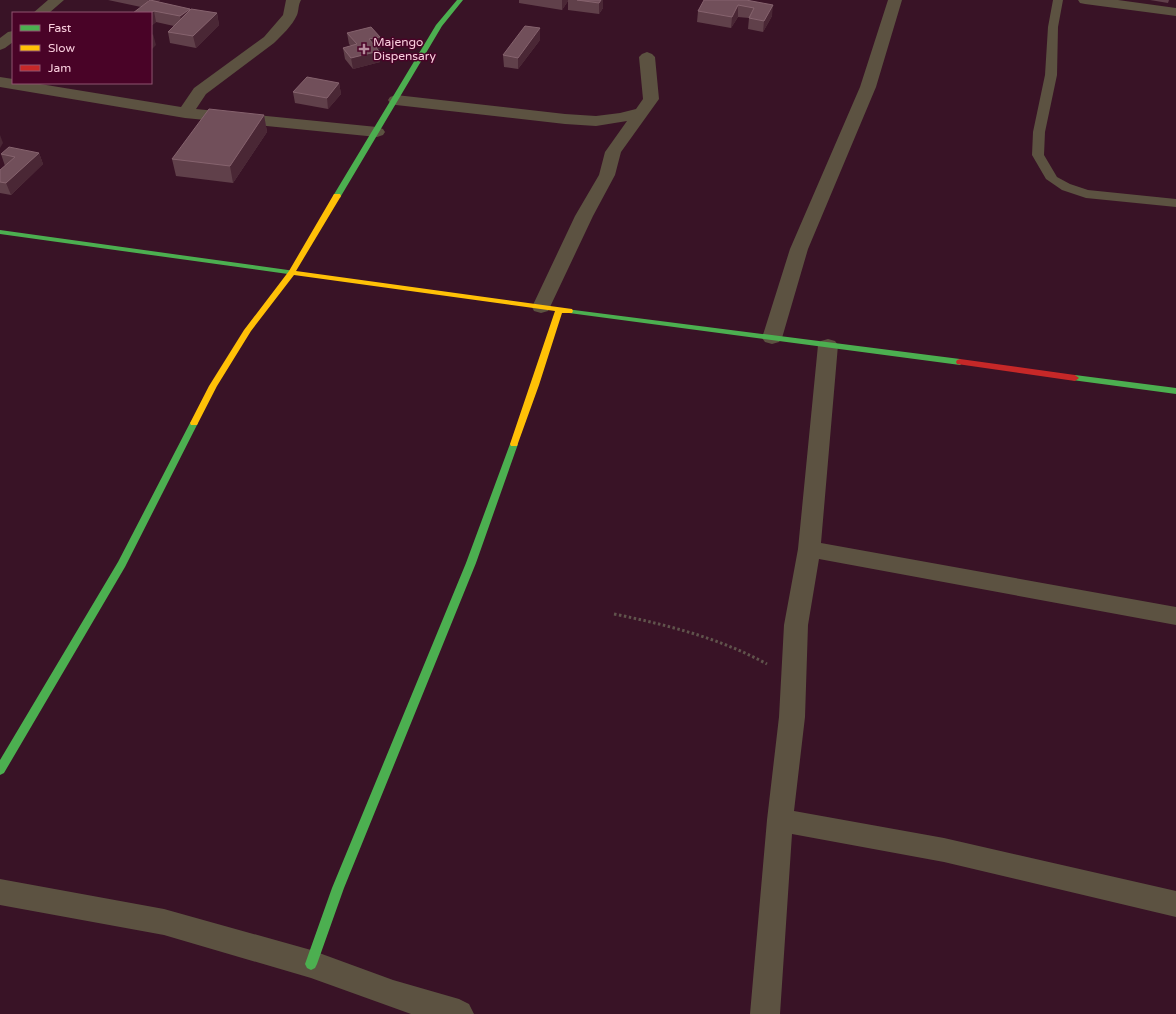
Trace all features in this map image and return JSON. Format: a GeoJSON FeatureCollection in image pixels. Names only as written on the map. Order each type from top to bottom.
{"type":"FeatureCollection","features":[{"type":"Feature","properties":{"kind":"street"},"geometry":{"type":"LineString","coordinates":[[41,12],[57,0]]}},
{"type":"Feature","properties":{"kind":"street"},"geometry":{"type":"LineString","coordinates":[[185,113],[200,91],[269,40],[279,30],[290,15],[294,0]]}},
{"type":"Feature","properties":{"kind":"street"},"geometry":{"type":"LineString","coordinates":[[0,770],[122,564],[213,386],[248,330],[292,272],[377,132],[439,25],[460,0]]}},
{"type":"Feature","properties":{"kind":"street"},"geometry":{"type":"LineString","coordinates":[[772,338],[799,250],[837,157],[868,87],[895,0]]}},
{"type":"Feature","properties":{"kind":"street"},"geometry":{"type":"LineString","coordinates":[[1085,0],[1114,2],[1176,12]]}},
{"type":"Feature","properties":{"kind":"street"},"geometry":{"type":"LineString","coordinates":[[0,45],[12,36]]}},
{"type":"Feature","properties":{"kind":"street"},"geometry":{"type":"LineString","coordinates":[[541,307],[584,216],[607,175],[613,152],[651,99],[647,57]]}},
{"type":"Feature","properties":{"kind":"street"},"geometry":{"type":"LineString","coordinates":[[0,82],[185,113],[377,132]]}},
{"type":"Feature","properties":{"kind":"street"},"geometry":{"type":"LineString","coordinates":[[396,100],[565,119],[596,121],[620,118],[643,112]]}},
{"type":"Feature","properties":{"kind":"street"},"geometry":{"type":"LineString","coordinates":[[0,232],[559,310],[1176,391]]}},
{"type":"Feature","properties":{"kind":"street"},"geometry":{"type":"LineString","coordinates":[[311,964],[338,888],[470,563],[535,385],[559,310]]}},
{"type":"Feature","properties":{"kind":"street"},"geometry":{"type":"LineString","coordinates":[[765,1014],[780,820],[792,717],[796,625],[809,549],[828,345]]}},
{"type":"Feature","properties":{"kind":"street"},"geometry":{"type":"LineString","coordinates":[[809,549],[1092,602],[1176,616]]}},
{"type":"Feature","properties":{"kind":"street"},"geometry":{"type":"LineString","coordinates":[[780,820],[944,850],[1176,904]]}},
{"type":"Feature","properties":{"kind":"street"},"geometry":{"type":"LineString","coordinates":[[0,892],[164,922],[311,964],[392,994],[459,1014]]}},
{"type":"Feature","properties":{"kind":"lane"},"geometry":{"type":"LineString","coordinates":[[1058,0],[1053,27],[1051,75],[1039,132],[1038,155],[1046,169],[1052,179],[1066,187],[1086,194],[1176,203]]}},
{"type":"Feature","properties":{"kind":"path"},"geometry":{"type":"LineString","coordinates":[[614,614],[654,621],[709,638],[753,656],[794,679]]}},
{"type":"Feature","properties":{"kind":"building"},"geometry":{"type":"Polygon","coordinates":[[[150,0],[190,9],[180,16],[154,11],[134,12],[150,0]]]}},
{"type":"Feature","properties":{"kind":"building"},"geometry":{"type":"Polygon","coordinates":[[[577,0],[601,0],[599,3],[577,0]]]}},
{"type":"Feature","properties":{"kind":"building"},"geometry":{"type":"Polygon","coordinates":[[[704,0],[746,0],[773,5],[764,21],[749,18],[754,8],[738,5],[732,17],[698,11],[704,0]]]}},
{"type":"Feature","properties":{"kind":"building"},"geometry":{"type":"Polygon","coordinates":[[[191,9],[217,13],[193,36],[168,32],[191,9]]]}},
{"type":"Feature","properties":{"kind":"building"},"geometry":{"type":"Polygon","coordinates":[[[525,26],[540,28],[518,58],[503,55],[525,26]]]}},
{"type":"Feature","properties":{"kind":"building"},"geometry":{"type":"Polygon","coordinates":[[[371,27],[380,37],[369,39],[379,51],[351,58],[343,48],[357,44],[347,33],[371,27]]]}},
{"type":"Feature","properties":{"kind":"building"},"geometry":{"type":"Polygon","coordinates":[[[307,77],[339,83],[327,98],[293,92],[307,77]]]}},
{"type":"Feature","properties":{"kind":"building"},"geometry":{"type":"Polygon","coordinates":[[[209,109],[264,115],[230,166],[172,159],[209,109]]]}},
{"type":"Feature","properties":{"kind":"building"},"geometry":{"type":"Polygon","coordinates":[[[9,147],[39,153],[6,183],[0,182],[0,170],[15,157],[1,154],[9,147]]]}},
{"type":"Feature","properties":{"kind":"traffic: fast"},"geometry":{"type":"LineString","coordinates":[[337,196],[439,25],[460,0]]}},
{"type":"Feature","properties":{"kind":"traffic: fast"},"geometry":{"type":"LineString","coordinates":[[0,232],[295,273]]}},
{"type":"Feature","properties":{"kind":"traffic: fast"},"geometry":{"type":"LineString","coordinates":[[569,311],[960,362]]}},
{"type":"Feature","properties":{"kind":"traffic: fast"},"geometry":{"type":"LineString","coordinates":[[1075,378],[1176,391]]}},
{"type":"Feature","properties":{"kind":"traffic: fast"},"geometry":{"type":"LineString","coordinates":[[0,770],[122,564],[194,423]]}},
{"type":"Feature","properties":{"kind":"traffic: fast"},"geometry":{"type":"LineString","coordinates":[[311,964],[338,888],[471,563],[514,444]]}},
{"type":"Feature","properties":{"kind":"traffic: slow"},"geometry":{"type":"LineString","coordinates":[[194,423],[213,386],[248,330],[292,272],[337,196]]}},
{"type":"Feature","properties":{"kind":"traffic: slow"},"geometry":{"type":"LineString","coordinates":[[295,273],[569,311]]}},
{"type":"Feature","properties":{"kind":"traffic: slow"},"geometry":{"type":"LineString","coordinates":[[514,444],[559,310]]}},
{"type":"Feature","properties":{"kind":"traffic: jam"},"geometry":{"type":"LineString","coordinates":[[960,362],[1075,378]]}},
{"type":"Feature","properties":{"kind":"place","name":"Majengo Dispensary"},"geometry":{"type":"Point","coordinates":[364,49]}}]}
